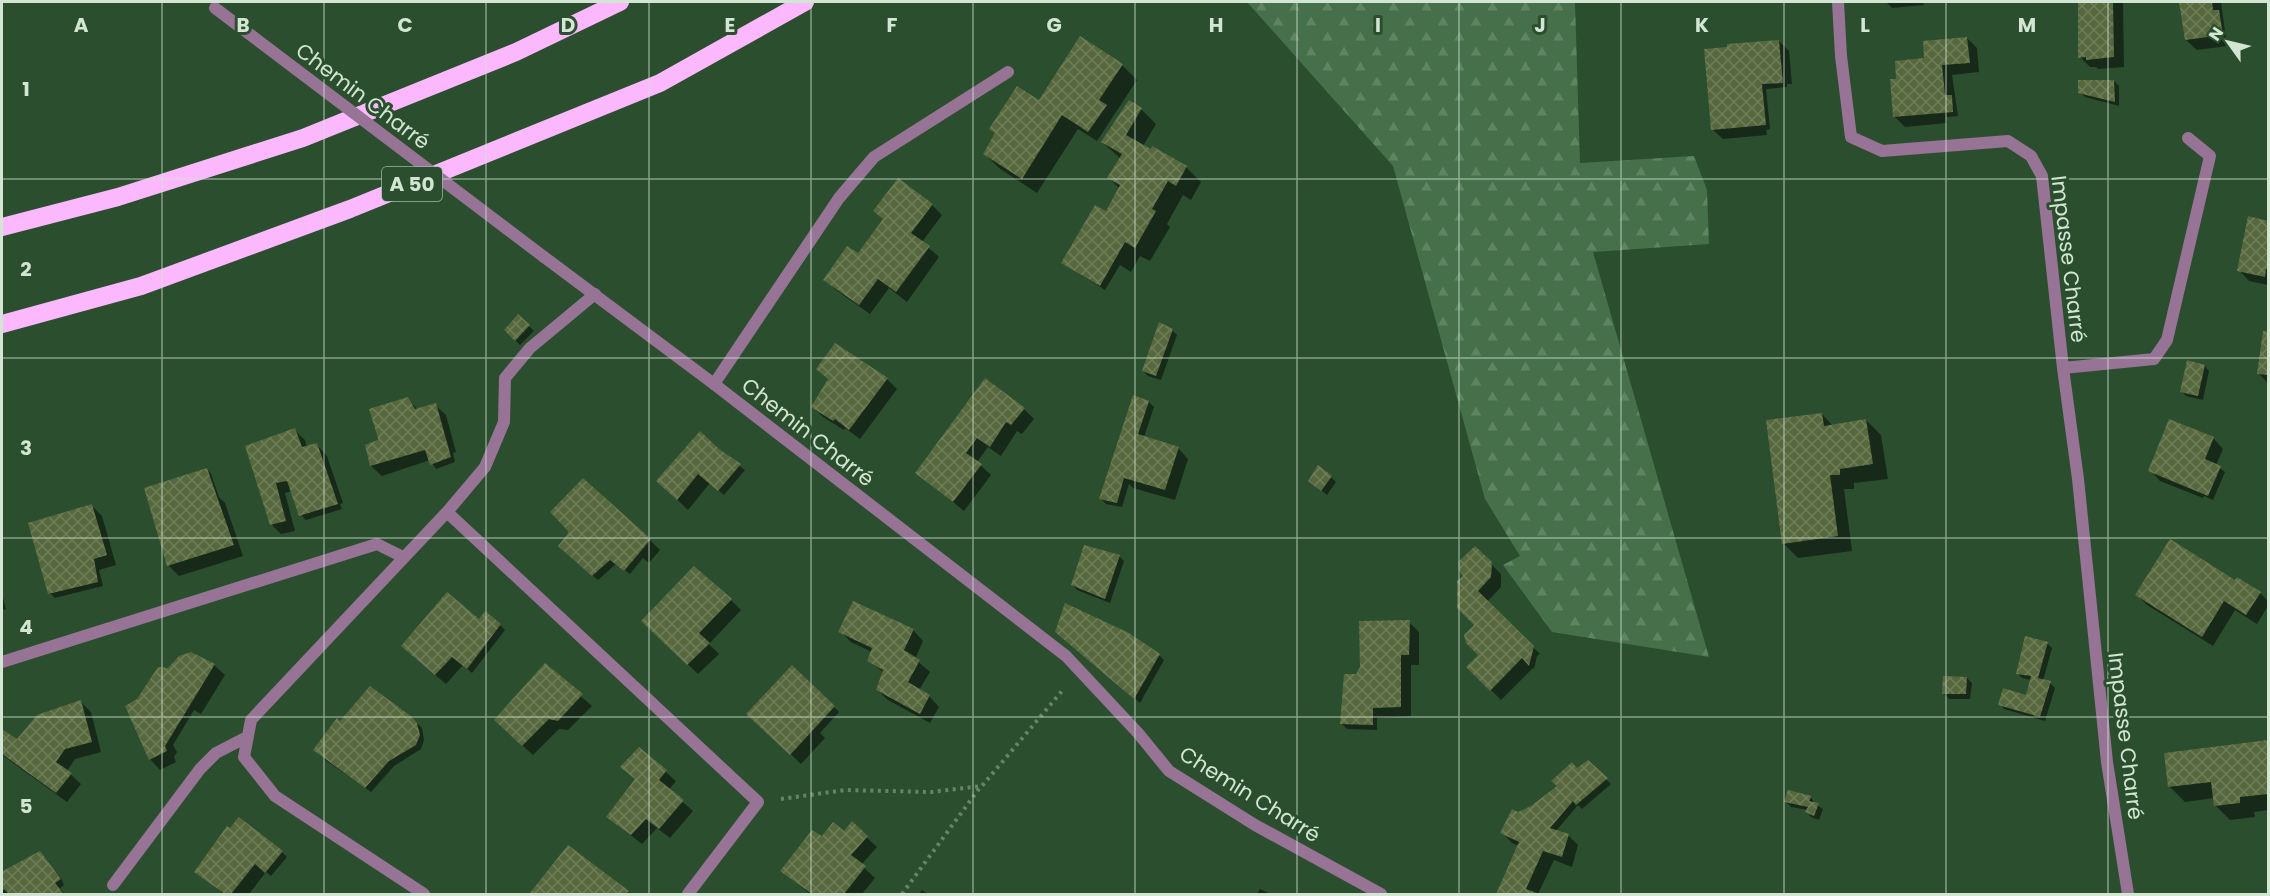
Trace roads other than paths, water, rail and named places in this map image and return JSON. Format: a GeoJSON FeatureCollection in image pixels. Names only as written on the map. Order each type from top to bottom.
{"type":"FeatureCollection","features":[{"type":"Feature","properties":{"kind":"highway"},"geometry":{"type":"LineString","coordinates":[[2,227],[118,197],[303,138],[516,52],[620,2]]}},
{"type":"Feature","properties":{"kind":"highway","name":"A 50"},"geometry":{"type":"LineString","coordinates":[[2,324],[141,286],[350,209],[660,83],[805,2]]}},
{"type":"Feature","properties":{"kind":"street","name":"Impasse Charré"},"geometry":{"type":"LineString","coordinates":[[1838,2],[1841,56],[1851,137],[1882,151],[2008,141],[2031,156],[2042,176],[2078,479],[2106,762],[2128,894]]}},
{"type":"Feature","properties":{"kind":"street","name":"Chemin Charré"},"geometry":{"type":"LineString","coordinates":[[210,5],[714,384],[1057,649],[1080,669],[1169,771],[1255,825],[1381,894]]}},
{"type":"Feature","properties":{"kind":"street"},"geometry":{"type":"LineString","coordinates":[[714,384],[839,198],[859,172],[874,157],[1008,72]]}},
{"type":"Feature","properties":{"kind":"street","name":"Impasse Charré"},"geometry":{"type":"LineString","coordinates":[[2063,368],[2154,358],[2167,340],[2210,156],[2188,138]]}},
{"type":"Feature","properties":{"kind":"street"},"geometry":{"type":"LineString","coordinates":[[424,894],[275,796],[244,757],[251,720],[447,512],[485,467],[504,422],[505,378],[530,348],[595,294]]}},
{"type":"Feature","properties":{"kind":"street"},"geometry":{"type":"LineString","coordinates":[[447,512],[758,802],[688,894]]}},
{"type":"Feature","properties":{"kind":"street"},"geometry":{"type":"LineString","coordinates":[[2,662],[377,544],[403,557]]}},
{"type":"Feature","properties":{"kind":"street"},"geometry":{"type":"LineString","coordinates":[[113,885],[200,769],[216,753],[247,737]]}}]}
